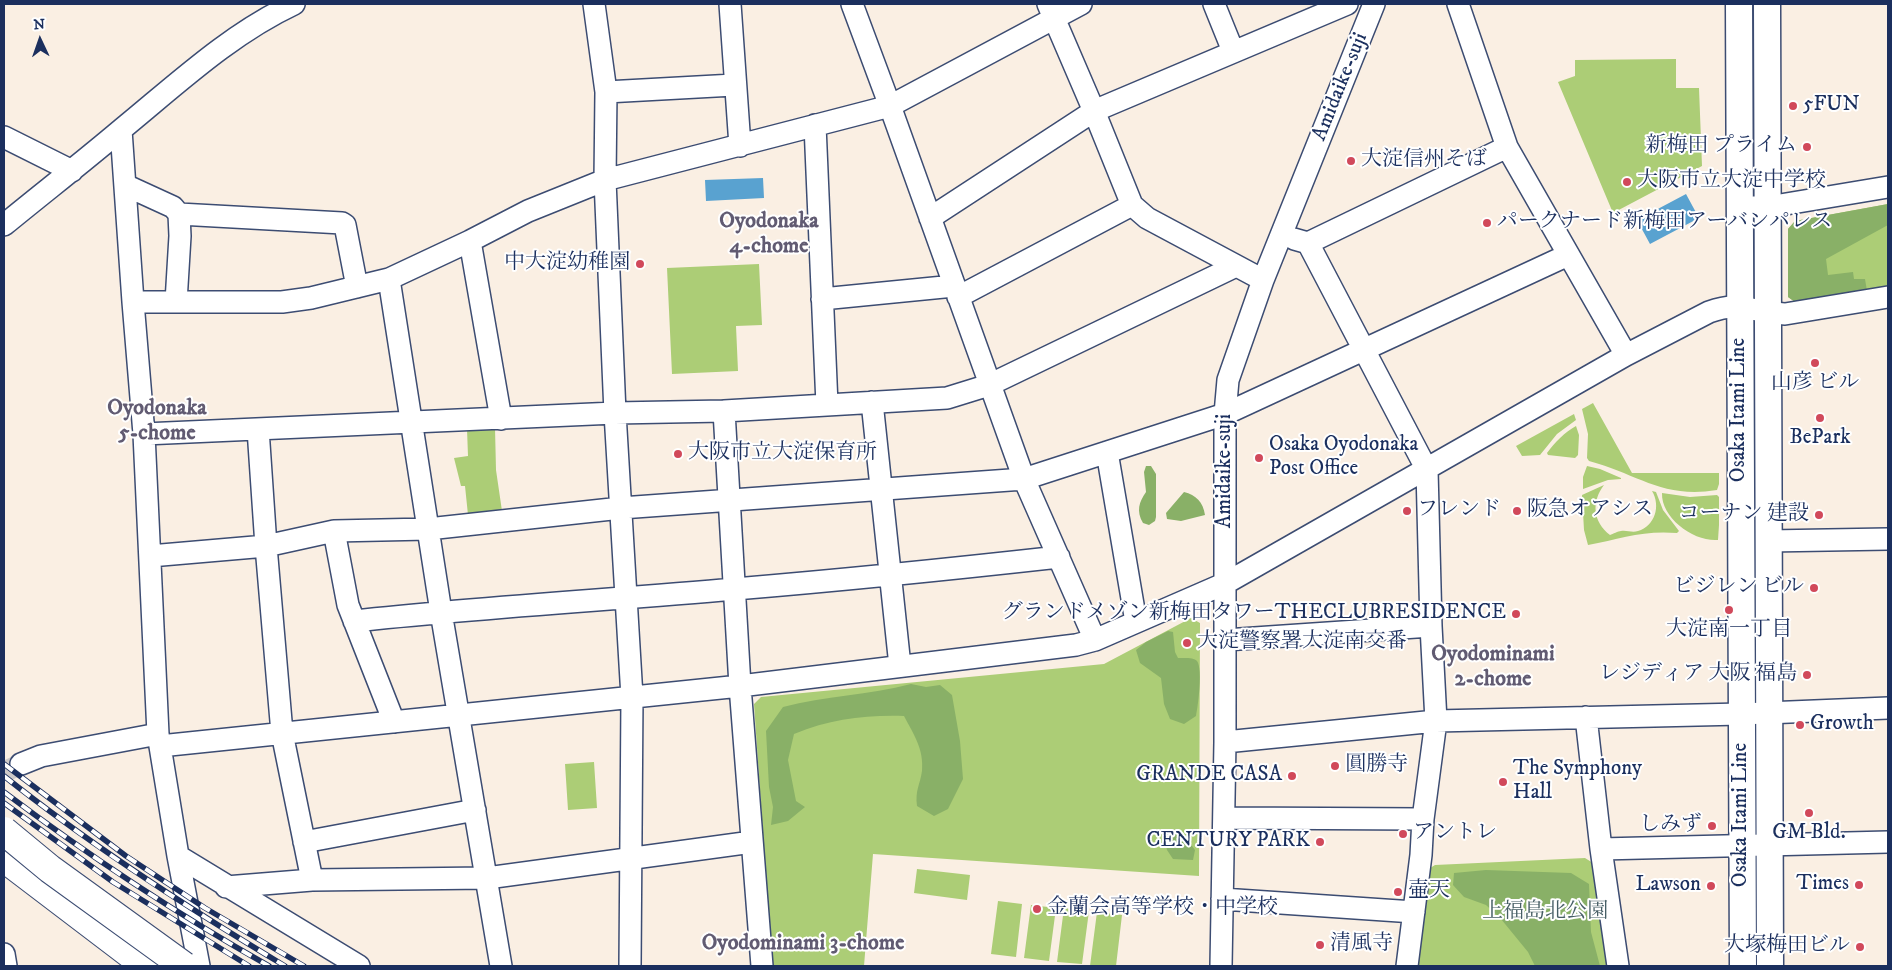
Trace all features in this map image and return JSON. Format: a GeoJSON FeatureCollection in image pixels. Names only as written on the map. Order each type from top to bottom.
{"type":"FeatureCollection","features":[{"type":"Feature","properties":{"kind":"highway"},"geometry":{"type":"LineString","coordinates":[[4,831],[50,869],[133,928],[196,965]]}},
{"type":"Feature","properties":{"kind":"highway"},"geometry":{"type":"LineString","coordinates":[[4,858],[146,966]]}},
{"type":"Feature","properties":{"kind":"main road","name":"Osaka Itami Line"},"geometry":{"type":"LineString","coordinates":[[1739,4],[1743,966]]}},
{"type":"Feature","properties":{"kind":"main road","name":"Osaka Itami Line"},"geometry":{"type":"LineString","coordinates":[[1767,4],[1770,966]]}},
{"type":"Feature","properties":{"kind":"street"},"geometry":{"type":"LineString","coordinates":[[4,225],[179,81],[236,38],[269,16],[294,4]]}},
{"type":"Feature","properties":{"kind":"street"},"geometry":{"type":"LineString","coordinates":[[594,4],[606,92],[605,180],[615,413],[632,697],[630,966]]}},
{"type":"Feature","properties":{"kind":"street"},"geometry":{"type":"LineString","coordinates":[[730,4],[734,85],[740,146]]}},
{"type":"Feature","properties":{"kind":"street"},"geometry":{"type":"LineString","coordinates":[[852,4],[1024,479],[1095,640]]}},
{"type":"Feature","properties":{"kind":"street"},"geometry":{"type":"LineString","coordinates":[[132,302],[282,302],[310,298],[389,279],[528,211],[605,180],[890,106],[1051,11],[1081,4]]}},
{"type":"Feature","properties":{"kind":"street"},"geometry":{"type":"LineString","coordinates":[[1214,4],[1233,51]]}},
{"type":"Feature","properties":{"kind":"street"},"geometry":{"type":"LineString","coordinates":[[930,218],[1094,111],[1347,4]]}},
{"type":"Feature","properties":{"kind":"street"},"geometry":{"type":"LineString","coordinates":[[1458,4],[1507,147],[1626,355]]}},
{"type":"Feature","properties":{"kind":"street","name":"Amidaike-suji"},"geometry":{"type":"LineString","coordinates":[[1221,966],[1225,742],[1225,414],[1228,380],[1263,280],[1282,235],[1366,5]]}},
{"type":"Feature","properties":{"kind":"street"},"geometry":{"type":"LineString","coordinates":[[1051,11],[1132,205],[1147,218],[1263,280]]}},
{"type":"Feature","properties":{"kind":"street"},"geometry":{"type":"LineString","coordinates":[[606,92],[734,85]]}},
{"type":"Feature","properties":{"kind":"street"},"geometry":{"type":"LineString","coordinates":[[815,125],[826,405]]}},
{"type":"Feature","properties":{"kind":"street"},"geometry":{"type":"LineString","coordinates":[[121,130],[132,302],[144,434],[159,740],[196,965],[169,966]]}},
{"type":"Feature","properties":{"kind":"street"},"geometry":{"type":"LineString","coordinates":[[4,137],[72,170]]}},
{"type":"Feature","properties":{"kind":"street"},"geometry":{"type":"LineString","coordinates":[[1282,235],[1308,242],[1507,147]]}},
{"type":"Feature","properties":{"kind":"street"},"geometry":{"type":"LineString","coordinates":[[125,185],[173,207],[180,214],[342,223],[357,287]]}},
{"type":"Feature","properties":{"kind":"street"},"geometry":{"type":"LineString","coordinates":[[1740,208],[1768,207],[1888,186]]}},
{"type":"Feature","properties":{"kind":"street"},"geometry":{"type":"LineString","coordinates":[[822,299],[956,292],[1132,205]]}},
{"type":"Feature","properties":{"kind":"street"},"geometry":{"type":"LineString","coordinates":[[176,302],[180,214]]}},
{"type":"Feature","properties":{"kind":"street"},"geometry":{"type":"LineString","coordinates":[[470,241],[501,419]]}},
{"type":"Feature","properties":{"kind":"street"},"geometry":{"type":"LineString","coordinates":[[1308,242],[1426,470],[1436,721],[1407,966]]}},
{"type":"Feature","properties":{"kind":"street"},"geometry":{"type":"LineString","coordinates":[[150,556],[266,546],[334,531],[428,529],[621,508],[1024,479],[1225,414],[1364,351],[1568,254]]}},
{"type":"Feature","properties":{"kind":"street"},"geometry":{"type":"LineString","coordinates":[[144,434],[410,424],[615,413],[724,410],[947,398],[989,385],[1236,266]]}},
{"type":"Feature","properties":{"kind":"street"},"geometry":{"type":"LineString","coordinates":[[389,279],[410,424],[501,966]]}},
{"type":"Feature","properties":{"kind":"street"},"geometry":{"type":"LineString","coordinates":[[21,764],[41,756],[159,740],[282,734],[458,716],[740,686],[1076,645],[1095,640],[1226,583],[1626,355],[1709,312],[1723,307],[1740,306],[1768,314],[1785,314],[1888,297]]}},
{"type":"Feature","properties":{"kind":"street"},"geometry":{"type":"LineString","coordinates":[[872,402],[900,666]]}},
{"type":"Feature","properties":{"kind":"street"},"geometry":{"type":"LineString","coordinates":[[724,410],[740,686],[762,966]]}},
{"type":"Feature","properties":{"kind":"street"},"geometry":{"type":"LineString","coordinates":[[258,429],[282,734],[312,880]]}},
{"type":"Feature","properties":{"kind":"street"},"geometry":{"type":"LineString","coordinates":[[1107,452],[1136,622]]}},
{"type":"Feature","properties":{"kind":"street"},"geometry":{"type":"LineString","coordinates":[[334,531],[348,605],[394,722]]}},
{"type":"Feature","properties":{"kind":"street"},"geometry":{"type":"LineString","coordinates":[[1768,541],[1888,540]]}},
{"type":"Feature","properties":{"kind":"street"},"geometry":{"type":"LineString","coordinates":[[354,621],[441,612],[891,575],[1058,557]]}},
{"type":"Feature","properties":{"kind":"street"},"geometry":{"type":"LineString","coordinates":[[1225,640],[1431,626]]}},
{"type":"Feature","properties":{"kind":"street"},"geometry":{"type":"LineString","coordinates":[[1225,742],[1436,721],[1741,714],[1888,708]]}},
{"type":"Feature","properties":{"kind":"street"},"geometry":{"type":"LineString","coordinates":[[1586,717],[1601,848],[1618,966]]}},
{"type":"Feature","properties":{"kind":"street"},"geometry":{"type":"LineString","coordinates":[[304,842],[475,810]]}},
{"type":"Feature","properties":{"kind":"street"},"geometry":{"type":"LineString","coordinates":[[1224,818],[1423,819]]}},
{"type":"Feature","properties":{"kind":"street"},"geometry":{"type":"LineString","coordinates":[[226,887],[312,880],[487,878],[752,842]]}},
{"type":"Feature","properties":{"kind":"street"},"geometry":{"type":"LineString","coordinates":[[1601,848],[1888,842]]}},
{"type":"Feature","properties":{"kind":"street"},"geometry":{"type":"LineString","coordinates":[[178,856],[226,887],[359,966]]}},
{"type":"Feature","properties":{"kind":"street"},"geometry":{"type":"LineString","coordinates":[[1222,899],[1414,912]]}},
{"type":"Feature","properties":{"kind":"street"},"geometry":{"type":"LineString","coordinates":[[4,954],[6,966]]}},
{"type":"Feature","properties":{"kind":"green space"},"geometry":{"type":"Polygon","coordinates":[[[1750,4],[1754,4],[1753,179],[1750,4]]]}},
{"type":"Feature","properties":{"kind":"green space"},"geometry":{"type":"Polygon","coordinates":[[[1676,59],[1676,88],[1699,88],[1702,166],[1613,213],[1558,82],[1575,76],[1575,60],[1676,59]]]}},
{"type":"Feature","properties":{"kind":"green space"},"geometry":{"type":"Polygon","coordinates":[[[1888,204],[1888,288],[1795,302],[1788,297],[1788,229],[1795,221],[1888,204]]]}},
{"type":"Feature","properties":{"kind":"green space"},"geometry":{"type":"Polygon","coordinates":[[[1888,204],[1888,225],[1826,259],[1828,275],[1853,272],[1854,279],[1865,279],[1867,291],[1795,302],[1788,297],[1788,229],[1795,221],[1888,204]]]}},
{"type":"Feature","properties":{"kind":"green space"},"geometry":{"type":"Polygon","coordinates":[[[759,264],[762,325],[736,326],[738,371],[672,374],[667,268],[759,264]]]}},
{"type":"Feature","properties":{"kind":"green space"},"geometry":{"type":"Polygon","coordinates":[[[1753,338],[1755,341],[1756,547],[1753,616],[1753,338]]]}},
{"type":"Feature","properties":{"kind":"green space"},"geometry":{"type":"Polygon","coordinates":[[[1593,403],[1632,473],[1719,473],[1717,490],[1698,492],[1665,488],[1589,461],[1587,458],[1588,434],[1582,409],[1593,403]]]}},
{"type":"Feature","properties":{"kind":"green space"},"geometry":{"type":"Polygon","coordinates":[[[1574,414],[1576,420],[1557,434],[1540,455],[1522,456],[1516,446],[1574,414]]]}},
{"type":"Feature","properties":{"kind":"green space"},"geometry":{"type":"Polygon","coordinates":[[[1576,426],[1579,435],[1578,455],[1575,458],[1548,455],[1547,453],[1557,441],[1576,426]]]}},
{"type":"Feature","properties":{"kind":"green space"},"geometry":{"type":"Polygon","coordinates":[[[495,428],[496,470],[502,511],[468,515],[465,486],[461,486],[454,458],[468,456],[467,429],[495,428]]]}},
{"type":"Feature","properties":{"kind":"green space"},"geometry":{"type":"Polygon","coordinates":[[[1146,466],[1151,466],[1156,474],[1156,517],[1155,521],[1149,525],[1143,523],[1139,511],[1140,503],[1146,492],[1144,472],[1146,466]]]}},
{"type":"Feature","properties":{"kind":"green space"},"geometry":{"type":"Polygon","coordinates":[[[1587,466],[1600,469],[1621,479],[1608,480],[1583,489],[1583,477],[1587,466]]]}},
{"type":"Feature","properties":{"kind":"green space"},"geometry":{"type":"Polygon","coordinates":[[[1604,485],[1597,498],[1596,512],[1600,524],[1610,535],[1620,531],[1638,531],[1649,525],[1656,509],[1655,497],[1652,491],[1656,492],[1663,510],[1679,531],[1677,533],[1642,534],[1588,545],[1584,530],[1582,495],[1604,485]]]}},
{"type":"Feature","properties":{"kind":"green space"},"geometry":{"type":"Polygon","coordinates":[[[1184,492],[1198,500],[1203,506],[1205,515],[1181,521],[1167,519],[1166,513],[1184,492]]]}},
{"type":"Feature","properties":{"kind":"green space"},"geometry":{"type":"Polygon","coordinates":[[[1662,493],[1690,497],[1717,495],[1719,497],[1718,540],[1699,537],[1681,527],[1667,511],[1662,493]]]}},
{"type":"Feature","properties":{"kind":"green space"},"geometry":{"type":"Polygon","coordinates":[[[1191,618],[1200,623],[1199,876],[873,854],[864,966],[772,966],[754,704],[761,697],[1104,664],[1191,618]]]}},
{"type":"Feature","properties":{"kind":"green space"},"geometry":{"type":"Polygon","coordinates":[[[1168,631],[1173,632],[1175,652],[1178,658],[1193,659],[1199,665],[1200,688],[1196,716],[1184,724],[1170,719],[1164,704],[1161,678],[1140,663],[1136,650],[1146,642],[1168,631]]]}},
{"type":"Feature","properties":{"kind":"green space"},"geometry":{"type":"Polygon","coordinates":[[[911,684],[926,687],[940,685],[952,695],[960,741],[963,779],[948,809],[934,816],[917,806],[917,792],[922,771],[920,749],[904,716],[861,717],[835,721],[794,734],[788,760],[796,801],[805,807],[788,821],[771,825],[773,807],[769,787],[766,731],[783,707],[911,684]]]}},
{"type":"Feature","properties":{"kind":"green space"},"geometry":{"type":"Polygon","coordinates":[[[594,762],[597,808],[568,810],[565,764],[594,762]]]}},
{"type":"Feature","properties":{"kind":"green space"},"geometry":{"type":"Polygon","coordinates":[[[1176,829],[1184,835],[1195,850],[1193,860],[1173,859],[1167,850],[1164,838],[1169,831],[1176,829]]]}},
{"type":"Feature","properties":{"kind":"green space","name":"上福島北公園"},"geometry":{"type":"Polygon","coordinates":[[[1585,858],[1593,863],[1607,966],[1416,966],[1427,870],[1435,865],[1585,858]]]}},
{"type":"Feature","properties":{"kind":"green space"},"geometry":{"type":"Polygon","coordinates":[[[917,869],[970,875],[967,900],[914,893],[917,869]]]}},
{"type":"Feature","properties":{"kind":"green space"},"geometry":{"type":"Polygon","coordinates":[[[1486,870],[1571,873],[1589,884],[1591,932],[1600,966],[1535,966],[1528,952],[1501,919],[1486,905],[1464,897],[1453,885],[1454,873],[1486,870]]]}},
{"type":"Feature","properties":{"kind":"green space"},"geometry":{"type":"Polygon","coordinates":[[[998,901],[1022,904],[1016,957],[991,954],[998,901]]]}},
{"type":"Feature","properties":{"kind":"green space"},"geometry":{"type":"Polygon","coordinates":[[[1031,905],[1056,908],[1049,961],[1024,958],[1031,905]]]}},
{"type":"Feature","properties":{"kind":"green space"},"geometry":{"type":"Polygon","coordinates":[[[1064,908],[1089,911],[1082,964],[1057,962],[1064,908]]]}},
{"type":"Feature","properties":{"kind":"green space"},"geometry":{"type":"Polygon","coordinates":[[[1097,912],[1122,915],[1116,966],[1090,966],[1097,912]]]}},
{"type":"Feature","properties":{"kind":"water"},"geometry":{"type":"Polygon","coordinates":[[[763,178],[764,198],[706,201],[705,180],[763,178]]]}},
{"type":"Feature","properties":{"kind":"water"},"geometry":{"type":"Polygon","coordinates":[[[1686,194],[1699,218],[1650,244],[1637,220],[1686,194]]]}},
{"type":"Feature","properties":{"kind":"tunnel"},"geometry":{"type":"LineString","coordinates":[[4,772],[21,764]]}},
{"type":"Feature","properties":{"kind":"railway"},"geometry":{"type":"LineString","coordinates":[[4,764],[126,856],[205,908],[304,966]]}},
{"type":"Feature","properties":{"kind":"railway"},"geometry":{"type":"LineString","coordinates":[[4,776],[106,852],[213,922],[285,966]]}},
{"type":"Feature","properties":{"kind":"railway"},"geometry":{"type":"LineString","coordinates":[[4,792],[134,884],[269,966]]}},
{"type":"Feature","properties":{"kind":"railway"},"geometry":{"type":"LineString","coordinates":[[4,803],[113,882],[249,966]]}},
{"type":"Feature","properties":{"kind":"place","name":"5FUN"},"geometry":{"type":"Point","coordinates":[1793,106]}},
{"type":"Feature","properties":{"kind":"place","name":"新梅田 プライム"},"geometry":{"type":"Point","coordinates":[1807,147]}},
{"type":"Feature","properties":{"kind":"place","name":"大淀信州そば"},"geometry":{"type":"Point","coordinates":[1351,161]}},
{"type":"Feature","properties":{"kind":"place","name":"大阪市立大淀中学校"},"geometry":{"type":"Point","coordinates":[1627,182]}},
{"type":"Feature","properties":{"kind":"place","name":"パークナード新梅田アーバンパレス"},"geometry":{"type":"Point","coordinates":[1487,223]}},
{"type":"Feature","properties":{"kind":"place","name":"中大淀幼稚園"},"geometry":{"type":"Point","coordinates":[640,264]}},
{"type":"Feature","properties":{"kind":"place","name":"山彦 ビル"},"geometry":{"type":"Point","coordinates":[1815,363]}},
{"type":"Feature","properties":{"kind":"place","name":"BePark"},"geometry":{"type":"Point","coordinates":[1820,418]}},
{"type":"Feature","properties":{"kind":"place","name":"大阪市立大淀保育所"},"geometry":{"type":"Point","coordinates":[678,454]}},
{"type":"Feature","properties":{"kind":"place","name":"Osaka Oyodonaka Post Office"},"geometry":{"type":"Point","coordinates":[1259,458]}},
{"type":"Feature","properties":{"kind":"place","name":"フレンド"},"geometry":{"type":"Point","coordinates":[1407,511]}},
{"type":"Feature","properties":{"kind":"place","name":"阪急オアシス"},"geometry":{"type":"Point","coordinates":[1517,511]}},
{"type":"Feature","properties":{"kind":"place","name":"コーナン 建設"},"geometry":{"type":"Point","coordinates":[1819,515]}},
{"type":"Feature","properties":{"kind":"place","name":"ビジレン ビル"},"geometry":{"type":"Point","coordinates":[1814,588]}},
{"type":"Feature","properties":{"kind":"place","name":"大淀南一丁目"},"geometry":{"type":"Point","coordinates":[1729,610]}},
{"type":"Feature","properties":{"kind":"place","name":"グランドメゾン新梅田タワーTHECLUBRESIDENCE"},"geometry":{"type":"Point","coordinates":[1516,614]}},
{"type":"Feature","properties":{"kind":"place","name":"大淀警察署大淀南交番"},"geometry":{"type":"Point","coordinates":[1187,643]}},
{"type":"Feature","properties":{"kind":"place","name":"レジディア 大阪 福島"},"geometry":{"type":"Point","coordinates":[1807,675]}},
{"type":"Feature","properties":{"kind":"place","name":"Growth"},"geometry":{"type":"Point","coordinates":[1800,725]}},
{"type":"Feature","properties":{"kind":"place","name":"圓勝寺"},"geometry":{"type":"Point","coordinates":[1335,766]}},
{"type":"Feature","properties":{"kind":"place","name":"GRANDE CASA"},"geometry":{"type":"Point","coordinates":[1292,776]}},
{"type":"Feature","properties":{"kind":"place","name":"The Symphony Hall"},"geometry":{"type":"Point","coordinates":[1503,782]}},
{"type":"Feature","properties":{"kind":"place","name":"GM Bld."},"geometry":{"type":"Point","coordinates":[1809,813]}},
{"type":"Feature","properties":{"kind":"place","name":"しみず"},"geometry":{"type":"Point","coordinates":[1712,826]}},
{"type":"Feature","properties":{"kind":"place","name":"アントレ"},"geometry":{"type":"Point","coordinates":[1403,834]}},
{"type":"Feature","properties":{"kind":"place","name":"CENTURY PARK"},"geometry":{"type":"Point","coordinates":[1320,842]}},
{"type":"Feature","properties":{"kind":"place","name":"Times"},"geometry":{"type":"Point","coordinates":[1859,885]}},
{"type":"Feature","properties":{"kind":"place","name":"Lawson"},"geometry":{"type":"Point","coordinates":[1711,886]}},
{"type":"Feature","properties":{"kind":"place","name":"壷天"},"geometry":{"type":"Point","coordinates":[1398,892]}},
{"type":"Feature","properties":{"kind":"place","name":"金蘭会高等学校・中学校"},"geometry":{"type":"Point","coordinates":[1037,909]}},
{"type":"Feature","properties":{"kind":"place","name":"清風寺"},"geometry":{"type":"Point","coordinates":[1320,945]}},
{"type":"Feature","properties":{"kind":"place","name":"大塚梅田ビル"},"geometry":{"type":"Point","coordinates":[1860,947]}},
{"type":"Feature","properties":{"kind":"district","name":"Oyodonaka 4-chome"},"geometry":{"type":"Point","coordinates":[769,234]}},
{"type":"Feature","properties":{"kind":"district","name":"Oyodonaka 5-chome"},"geometry":{"type":"Point","coordinates":[157,422]}},
{"type":"Feature","properties":{"kind":"district","name":"Oyodominami 2-chome"},"geometry":{"type":"Point","coordinates":[1493,668]}},
{"type":"Feature","properties":{"kind":"district","name":"Oyodominami 3-chome"},"geometry":{"type":"Point","coordinates":[803,944]}}]}
